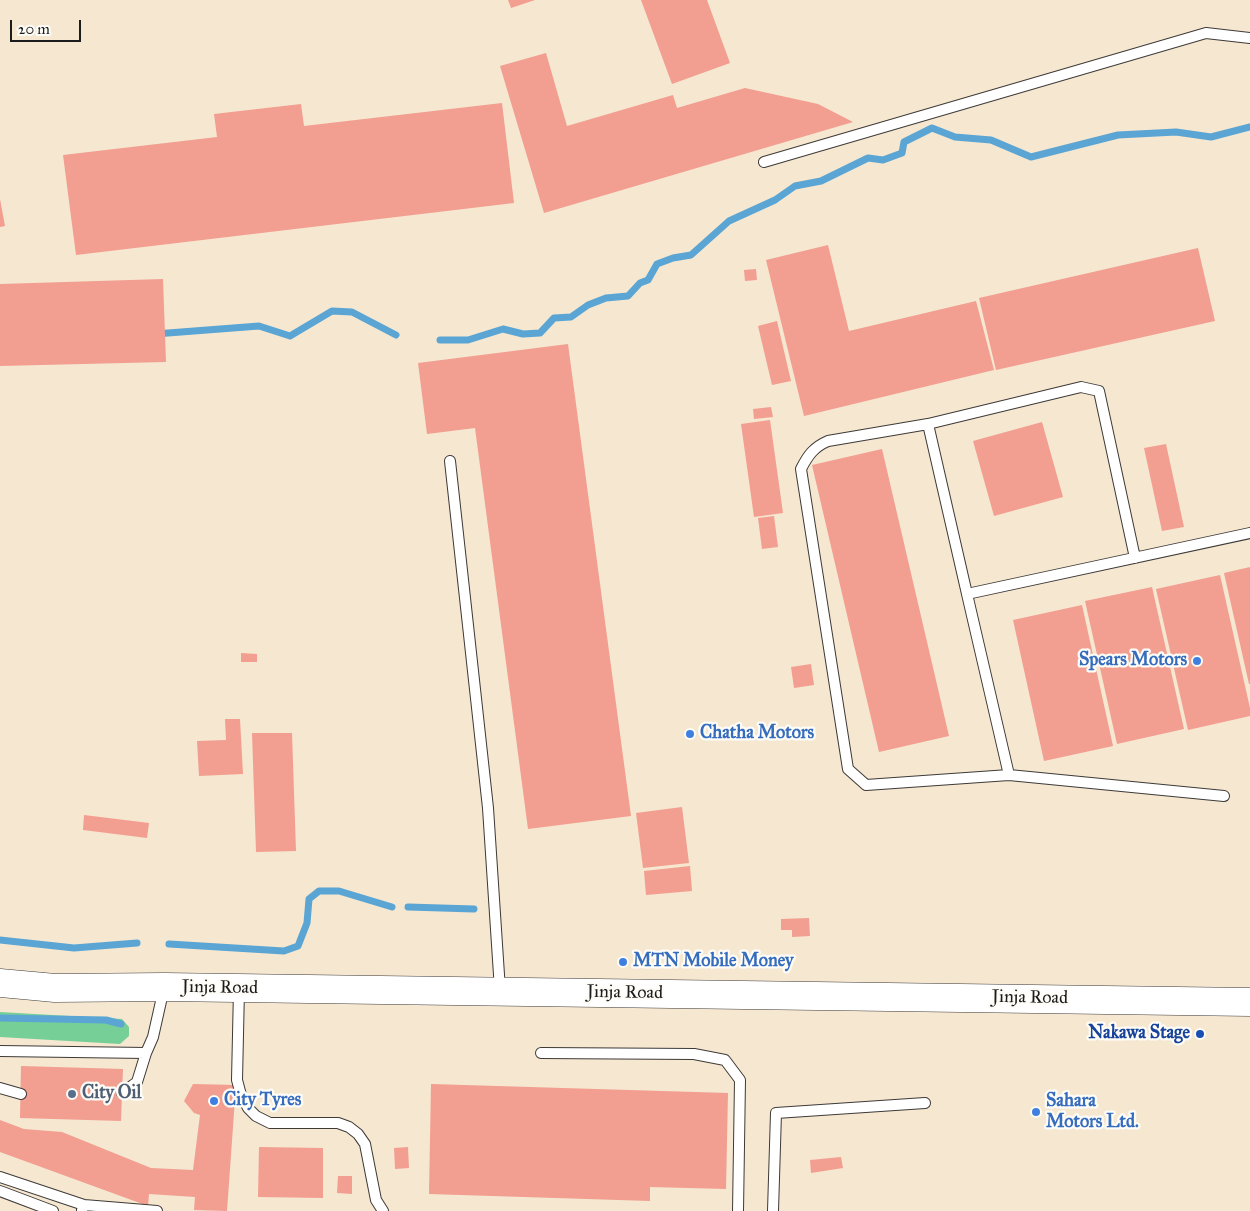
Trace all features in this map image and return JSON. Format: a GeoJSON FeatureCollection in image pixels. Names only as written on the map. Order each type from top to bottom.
{"type":"FeatureCollection","features":[{"type":"Feature","properties":{"kind":"highway","name":"Jinja Road"},"geometry":{"type":"LineString","coordinates":[[0,983],[55,988],[164,987],[1250,1002]]}},
{"type":"Feature","properties":{"kind":"lane"},"geometry":{"type":"LineString","coordinates":[[764,162],[1206,33],[1250,38]]}},
{"type":"Feature","properties":{"kind":"lane"},"geometry":{"type":"LineString","coordinates":[[1135,558],[1099,391],[1081,388],[928,424],[828,441],[817,446],[807,456],[801,469],[848,769],[866,785],[1009,775],[1224,796]]}},
{"type":"Feature","properties":{"kind":"lane"},"geometry":{"type":"LineString","coordinates":[[928,424],[1009,775]]}},
{"type":"Feature","properties":{"kind":"lane"},"geometry":{"type":"LineString","coordinates":[[450,461],[488,808],[500,991]]}},
{"type":"Feature","properties":{"kind":"lane"},"geometry":{"type":"LineString","coordinates":[[967,594],[1250,532]]}},
{"type":"Feature","properties":{"kind":"lane"},"geometry":{"type":"LineString","coordinates":[[122,1093],[137,1082],[153,1037],[164,987]]}},
{"type":"Feature","properties":{"kind":"lane"},"geometry":{"type":"LineString","coordinates":[[239,989],[237,1080],[241,1095],[248,1108],[256,1116],[270,1122],[338,1123],[349,1126],[365,1144],[376,1200],[382,1211]]}},
{"type":"Feature","properties":{"kind":"lane"},"geometry":{"type":"LineString","coordinates":[[0,1051],[146,1053]]}},
{"type":"Feature","properties":{"kind":"lane"},"geometry":{"type":"LineString","coordinates":[[541,1054],[694,1054],[725,1060],[740,1080],[738,1211]]}},
{"type":"Feature","properties":{"kind":"lane"},"geometry":{"type":"LineString","coordinates":[[0,1088],[20,1094]]}},
{"type":"Feature","properties":{"kind":"lane"},"geometry":{"type":"LineString","coordinates":[[774,1211],[776,1114],[925,1102]]}},
{"type":"Feature","properties":{"kind":"lane"},"geometry":{"type":"LineString","coordinates":[[0,1177],[83,1208],[157,1211]]}},
{"type":"Feature","properties":{"kind":"lane"},"geometry":{"type":"LineString","coordinates":[[0,1191],[53,1211]]}},
{"type":"Feature","properties":{"kind":"green space"},"geometry":{"type":"Polygon","coordinates":[[[0,1012],[122,1019],[129,1027],[129,1036],[120,1044],[0,1037],[0,1012]]]}},
{"type":"Feature","properties":{"kind":"building"},"geometry":{"type":"Polygon","coordinates":[[[508,0],[535,0],[511,8],[508,0]]]}},
{"type":"Feature","properties":{"kind":"building"},"geometry":{"type":"Polygon","coordinates":[[[641,0],[707,0],[730,63],[672,84],[641,0]]]}},
{"type":"Feature","properties":{"kind":"building"},"geometry":{"type":"Polygon","coordinates":[[[546,53],[567,126],[673,95],[677,108],[745,88],[818,104],[853,122],[544,213],[500,66],[546,53]]]}},
{"type":"Feature","properties":{"kind":"building"},"geometry":{"type":"Polygon","coordinates":[[[502,103],[514,203],[76,255],[63,155],[217,137],[214,114],[301,104],[304,126],[502,103]]]}},
{"type":"Feature","properties":{"kind":"building"},"geometry":{"type":"Polygon","coordinates":[[[0,199],[5,226],[0,227],[0,199]]]}},
{"type":"Feature","properties":{"kind":"building"},"geometry":{"type":"Polygon","coordinates":[[[828,245],[849,331],[976,301],[994,370],[804,416],[766,260],[828,245]]]}},
{"type":"Feature","properties":{"kind":"building"},"geometry":{"type":"Polygon","coordinates":[[[1198,248],[1215,321],[996,370],[979,298],[1198,248]]]}},
{"type":"Feature","properties":{"kind":"building"},"geometry":{"type":"Polygon","coordinates":[[[756,269],[757,280],[745,281],[744,270],[756,269]]]}},
{"type":"Feature","properties":{"kind":"building"},"geometry":{"type":"Polygon","coordinates":[[[163,279],[166,362],[0,366],[0,284],[163,279]]]}},
{"type":"Feature","properties":{"kind":"building"},"geometry":{"type":"Polygon","coordinates":[[[777,321],[791,381],[772,385],[758,326],[777,321]]]}},
{"type":"Feature","properties":{"kind":"building"},"geometry":{"type":"Polygon","coordinates":[[[568,344],[631,816],[528,829],[475,428],[427,434],[418,363],[568,344]]]}},
{"type":"Feature","properties":{"kind":"building"},"geometry":{"type":"Polygon","coordinates":[[[771,407],[773,417],[754,419],[753,409],[771,407]]]}},
{"type":"Feature","properties":{"kind":"building"},"geometry":{"type":"Polygon","coordinates":[[[770,420],[783,513],[754,517],[741,424],[770,420]]]}},
{"type":"Feature","properties":{"kind":"building"},"geometry":{"type":"Polygon","coordinates":[[[1042,422],[1063,497],[994,516],[973,441],[1042,422]]]}},
{"type":"Feature","properties":{"kind":"building"},"geometry":{"type":"Polygon","coordinates":[[[1166,444],[1184,527],[1162,531],[1144,448],[1166,444]]]}},
{"type":"Feature","properties":{"kind":"building"},"geometry":{"type":"Polygon","coordinates":[[[882,449],[949,736],[879,752],[812,465],[882,449]]]}},
{"type":"Feature","properties":{"kind":"building"},"geometry":{"type":"Polygon","coordinates":[[[774,516],[778,547],[762,549],[758,518],[774,516]]]}},
{"type":"Feature","properties":{"kind":"building"},"geometry":{"type":"Polygon","coordinates":[[[1250,567],[1250,684],[1249,684],[1224,573],[1250,567]]]}},
{"type":"Feature","properties":{"kind":"building"},"geometry":{"type":"Polygon","coordinates":[[[1220,575],[1250,708],[1250,716],[1188,730],[1156,589],[1220,575]]]}},
{"type":"Feature","properties":{"kind":"building"},"geometry":{"type":"Polygon","coordinates":[[[1152,587],[1184,729],[1117,744],[1085,601],[1152,587]]]}},
{"type":"Feature","properties":{"kind":"building"},"geometry":{"type":"Polygon","coordinates":[[[1082,605],[1113,746],[1044,761],[1013,620],[1082,605]]]}},
{"type":"Feature","properties":{"kind":"building"},"geometry":{"type":"Polygon","coordinates":[[[241,653],[257,654],[257,662],[241,662],[241,653]]]}},
{"type":"Feature","properties":{"kind":"building"},"geometry":{"type":"Polygon","coordinates":[[[811,664],[814,685],[794,688],[791,667],[811,664]]]}},
{"type":"Feature","properties":{"kind":"building"},"geometry":{"type":"Polygon","coordinates":[[[225,719],[240,719],[243,774],[199,776],[197,741],[226,740],[225,719]]]}},
{"type":"Feature","properties":{"kind":"building"},"geometry":{"type":"Polygon","coordinates":[[[252,733],[292,733],[296,851],[256,852],[252,733]]]}},
{"type":"Feature","properties":{"kind":"building"},"geometry":{"type":"Polygon","coordinates":[[[682,807],[689,863],[643,868],[636,813],[682,807]]]}},
{"type":"Feature","properties":{"kind":"building"},"geometry":{"type":"Polygon","coordinates":[[[84,815],[149,823],[147,838],[83,830],[84,815]]]}},
{"type":"Feature","properties":{"kind":"building"},"geometry":{"type":"Polygon","coordinates":[[[690,866],[692,891],[646,895],[644,871],[690,866]]]}},
{"type":"Feature","properties":{"kind":"building"},"geometry":{"type":"Polygon","coordinates":[[[809,918],[810,936],[792,937],[792,930],[781,930],[781,919],[809,918]]]}},
{"type":"Feature","properties":{"kind":"building"},"geometry":{"type":"Polygon","coordinates":[[[21,1066],[123,1069],[121,1121],[20,1118],[21,1066]]]}},
{"type":"Feature","properties":{"kind":"building"},"geometry":{"type":"Polygon","coordinates":[[[193,1084],[236,1085],[227,1211],[194,1210],[195,1197],[149,1194],[148,1206],[0,1152],[0,1120],[24,1129],[62,1132],[151,1168],[193,1170],[200,1115],[194,1113],[184,1101],[193,1084]]]}},
{"type":"Feature","properties":{"kind":"building"},"geometry":{"type":"Polygon","coordinates":[[[431,1084],[728,1093],[726,1189],[650,1187],[650,1201],[429,1194],[431,1084]]]}},
{"type":"Feature","properties":{"kind":"building"},"geometry":{"type":"Polygon","coordinates":[[[259,1147],[323,1148],[323,1198],[258,1197],[259,1147]]]}},
{"type":"Feature","properties":{"kind":"building"},"geometry":{"type":"Polygon","coordinates":[[[408,1147],[409,1168],[395,1169],[394,1148],[408,1147]]]}},
{"type":"Feature","properties":{"kind":"building"},"geometry":{"type":"Polygon","coordinates":[[[841,1157],[843,1168],[811,1173],[810,1160],[841,1157]]]}},
{"type":"Feature","properties":{"kind":"building"},"geometry":{"type":"Polygon","coordinates":[[[338,1176],[352,1176],[352,1194],[337,1193],[338,1176]]]}},
{"type":"Feature","properties":{"kind":"waterway"},"geometry":{"type":"LineString","coordinates":[[440,340],[468,340],[503,329],[523,334],[540,333],[554,318],[571,317],[588,305],[606,298],[628,296],[640,283],[648,280],[657,264],[673,258],[691,255],[729,221],[775,200],[795,186],[821,181],[868,158],[883,160],[902,153],[904,142],[932,128],[955,137],[991,140],[1031,157],[1118,135],[1176,132],[1211,137],[1250,127]]}},
{"type":"Feature","properties":{"kind":"waterway"},"geometry":{"type":"LineString","coordinates":[[155,334],[259,326],[290,336],[332,311],[352,312],[396,335]]}},
{"type":"Feature","properties":{"kind":"waterway"},"geometry":{"type":"LineString","coordinates":[[169,944],[284,951],[298,946],[307,923],[309,899],[319,891],[339,891],[392,907]]}},
{"type":"Feature","properties":{"kind":"waterway"},"geometry":{"type":"LineString","coordinates":[[408,907],[474,909]]}},
{"type":"Feature","properties":{"kind":"waterway"},"geometry":{"type":"LineString","coordinates":[[0,940],[74,948],[137,943]]}},
{"type":"Feature","properties":{"kind":"waterway"},"geometry":{"type":"LineString","coordinates":[[0,1018],[106,1020],[121,1024]]}},
{"type":"Feature","properties":{"kind":"place","name":"Spears Motors"},"geometry":{"type":"Point","coordinates":[1197,661]}},
{"type":"Feature","properties":{"kind":"place","name":"Chatha Motors"},"geometry":{"type":"Point","coordinates":[690,734]}},
{"type":"Feature","properties":{"kind":"place","name":"MTN Mobile Money"},"geometry":{"type":"Point","coordinates":[623,962]}},
{"type":"Feature","properties":{"kind":"place","name":"Nakawa Stage"},"geometry":{"type":"Point","coordinates":[1200,1034]}},
{"type":"Feature","properties":{"kind":"place","name":"City Oil"},"geometry":{"type":"Point","coordinates":[72,1094]}},
{"type":"Feature","properties":{"kind":"place","name":"City Tyres"},"geometry":{"type":"Point","coordinates":[214,1101]}},
{"type":"Feature","properties":{"kind":"place","name":"Sahara Motors Ltd."},"geometry":{"type":"Point","coordinates":[1036,1112]}}]}
